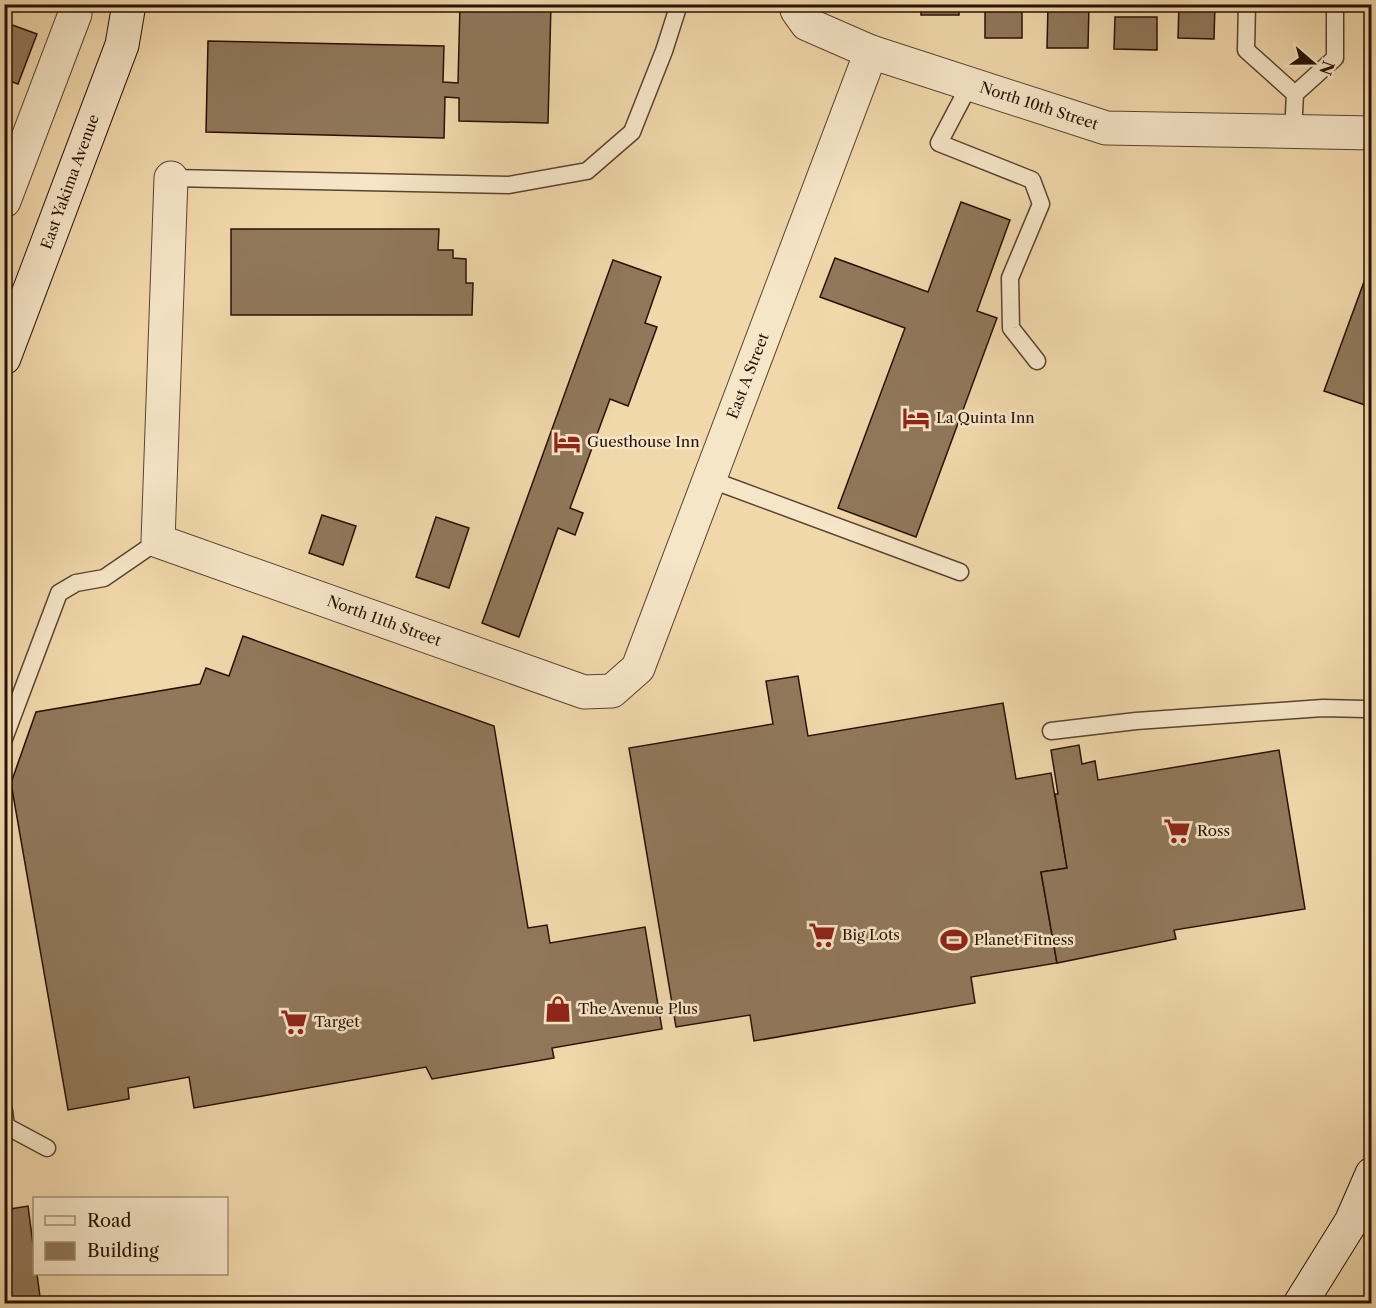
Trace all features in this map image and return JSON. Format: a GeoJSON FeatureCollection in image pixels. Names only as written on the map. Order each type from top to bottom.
{"type":"FeatureCollection","features":[{"type":"Feature","properties":{"kind":"street"},"geometry":{"type":"LineString","coordinates":[[4,201],[75,14],[75,4]]}},
{"type":"Feature","properties":{"kind":"street","name":"East Yakima Avenue"},"geometry":{"type":"LineString","coordinates":[[4,358],[122,45],[129,4]]}},
{"type":"Feature","properties":{"kind":"street","name":"North 10th Street"},"geometry":{"type":"LineString","coordinates":[[792,6],[807,24],[871,52],[1106,128],[1371,133]]}},
{"type":"Feature","properties":{"kind":"street","name":"East A Street"},"geometry":{"type":"LineString","coordinates":[[612,691],[638,668],[871,52]]}},
{"type":"Feature","properties":{"kind":"street"},"geometry":{"type":"LineString","coordinates":[[158,541],[171,178]]}},
{"type":"Feature","properties":{"kind":"street","name":"North 11th Street"},"geometry":{"type":"LineString","coordinates":[[158,541],[584,692],[612,691]]}},
{"type":"Feature","properties":{"kind":"street"},"geometry":{"type":"LineString","coordinates":[[1300,1304],[1351,1221],[1371,1174]]}},
{"type":"Feature","properties":{"kind":"lane"},"geometry":{"type":"LineString","coordinates":[[171,178],[509,185],[587,171],[632,132],[664,51],[679,4]]}},
{"type":"Feature","properties":{"kind":"lane"},"geometry":{"type":"LineString","coordinates":[[1246,4],[1246,50],[1295,94]]}},
{"type":"Feature","properties":{"kind":"lane"},"geometry":{"type":"LineString","coordinates":[[1293,131],[1295,94],[1335,58],[1335,4]]}},
{"type":"Feature","properties":{"kind":"lane"},"geometry":{"type":"LineString","coordinates":[[970,84],[939,143],[1032,180],[1041,204],[1010,278],[1011,328],[1037,361]]}},
{"type":"Feature","properties":{"kind":"lane"},"geometry":{"type":"LineString","coordinates":[[709,479],[960,572]]}},
{"type":"Feature","properties":{"kind":"lane"},"geometry":{"type":"LineString","coordinates":[[4,739],[59,593],[76,583],[104,578],[158,541]]}},
{"type":"Feature","properties":{"kind":"lane"},"geometry":{"type":"LineString","coordinates":[[1051,731],[1136,721],[1323,708],[1365,708],[1371,711]]}},
{"type":"Feature","properties":{"kind":"lane"},"geometry":{"type":"LineString","coordinates":[[4,1111],[6,1126],[47,1148]]}},
{"type":"Feature","properties":{"kind":"building"},"geometry":{"type":"Polygon","coordinates":[[[460,4],[551,4],[548,123],[459,121],[459,98],[445,97],[444,138],[206,132],[208,41],[444,46],[443,82],[458,83],[460,4]]]}},
{"type":"Feature","properties":{"kind":"building"},"geometry":{"type":"Polygon","coordinates":[[[904,4],[1022,4],[1022,38],[985,38],[985,8],[959,8],[959,15],[921,15],[921,7],[904,7],[904,4]]]}},
{"type":"Feature","properties":{"kind":"building"},"geometry":{"type":"Polygon","coordinates":[[[1048,4],[1089,4],[1088,48],[1047,48],[1048,4]]]}},
{"type":"Feature","properties":{"kind":"building"},"geometry":{"type":"Polygon","coordinates":[[[1179,4],[1215,4],[1214,39],[1178,38],[1179,4]]]}},
{"type":"Feature","properties":{"kind":"building"},"geometry":{"type":"Polygon","coordinates":[[[1115,17],[1157,17],[1157,50],[1114,49],[1115,17]]]}},
{"type":"Feature","properties":{"kind":"building"},"geometry":{"type":"Polygon","coordinates":[[[4,22],[37,34],[18,84],[4,79],[4,22]]]}},
{"type":"Feature","properties":{"kind":"building","name":"La Quinta Inn"},"geometry":{"type":"Polygon","coordinates":[[[961,202],[1010,220],[977,311],[997,318],[916,537],[838,508],[905,328],[820,297],[835,258],[928,292],[961,202]]]}},
{"type":"Feature","properties":{"kind":"building"},"geometry":{"type":"Polygon","coordinates":[[[231,229],[439,229],[438,250],[453,250],[453,258],[466,259],[466,283],[473,283],[472,315],[231,315],[231,229]]]}},
{"type":"Feature","properties":{"kind":"building"},"geometry":{"type":"Polygon","coordinates":[[[613,260],[661,277],[645,323],[657,327],[628,406],[610,399],[570,508],[583,513],[575,535],[558,528],[519,637],[482,623],[613,260]]]}},
{"type":"Feature","properties":{"kind":"building"},"geometry":{"type":"Polygon","coordinates":[[[1368,271],[1372,272],[1372,388],[1365,405],[1324,391],[1368,271]]]}},
{"type":"Feature","properties":{"kind":"building"},"geometry":{"type":"Polygon","coordinates":[[[322,515],[356,526],[343,565],[309,553],[322,515]]]}},
{"type":"Feature","properties":{"kind":"building"},"geometry":{"type":"Polygon","coordinates":[[[436,517],[469,528],[449,588],[416,577],[436,517]]]}},
{"type":"Feature","properties":{"kind":"building"},"geometry":{"type":"Polygon","coordinates":[[[243,636],[494,726],[528,928],[547,925],[550,943],[645,927],[662,1029],[552,1048],[554,1058],[432,1079],[426,1067],[194,1108],[189,1077],[128,1088],[129,1099],[68,1110],[11,783],[36,712],[200,684],[206,668],[229,676],[243,636]]]}},
{"type":"Feature","properties":{"kind":"building"},"geometry":{"type":"Polygon","coordinates":[[[798,676],[808,736],[1003,703],[1016,779],[1051,773],[1067,868],[1041,872],[1057,963],[971,977],[975,1003],[754,1041],[750,1015],[676,1027],[629,748],[773,724],[766,681],[798,676]]]}},
{"type":"Feature","properties":{"kind":"building","name":"Ross"},"geometry":{"type":"Polygon","coordinates":[[[1079,745],[1082,764],[1095,761],[1098,780],[1279,750],[1305,909],[1174,930],[1176,939],[1057,963],[1041,872],[1067,868],[1055,794],[1058,794],[1051,750],[1079,745]]]}},
{"type":"Feature","properties":{"kind":"building"},"geometry":{"type":"Polygon","coordinates":[[[28,1206],[33,1244],[33,1275],[37,1275],[41,1304],[4,1304],[4,1210],[28,1206]]]}},
{"type":"Feature","properties":{"kind":"place","name":"La Quinta Inn"},"geometry":{"type":"Point","coordinates":[916,418]}},
{"type":"Feature","properties":{"kind":"place","name":"Guesthouse Inn"},"geometry":{"type":"Point","coordinates":[567,442]}},
{"type":"Feature","properties":{"kind":"place","name":"Ross"},"geometry":{"type":"Point","coordinates":[1177,831]}},
{"type":"Feature","properties":{"kind":"place","name":"Big Lots"},"geometry":{"type":"Point","coordinates":[822,935]}},
{"type":"Feature","properties":{"kind":"place","name":"Planet Fitness"},"geometry":{"type":"Point","coordinates":[954,940]}},
{"type":"Feature","properties":{"kind":"place","name":"The Avenue Plus"},"geometry":{"type":"Point","coordinates":[558,1009]}},
{"type":"Feature","properties":{"kind":"place","name":"Target"},"geometry":{"type":"Point","coordinates":[294,1022]}}]}
